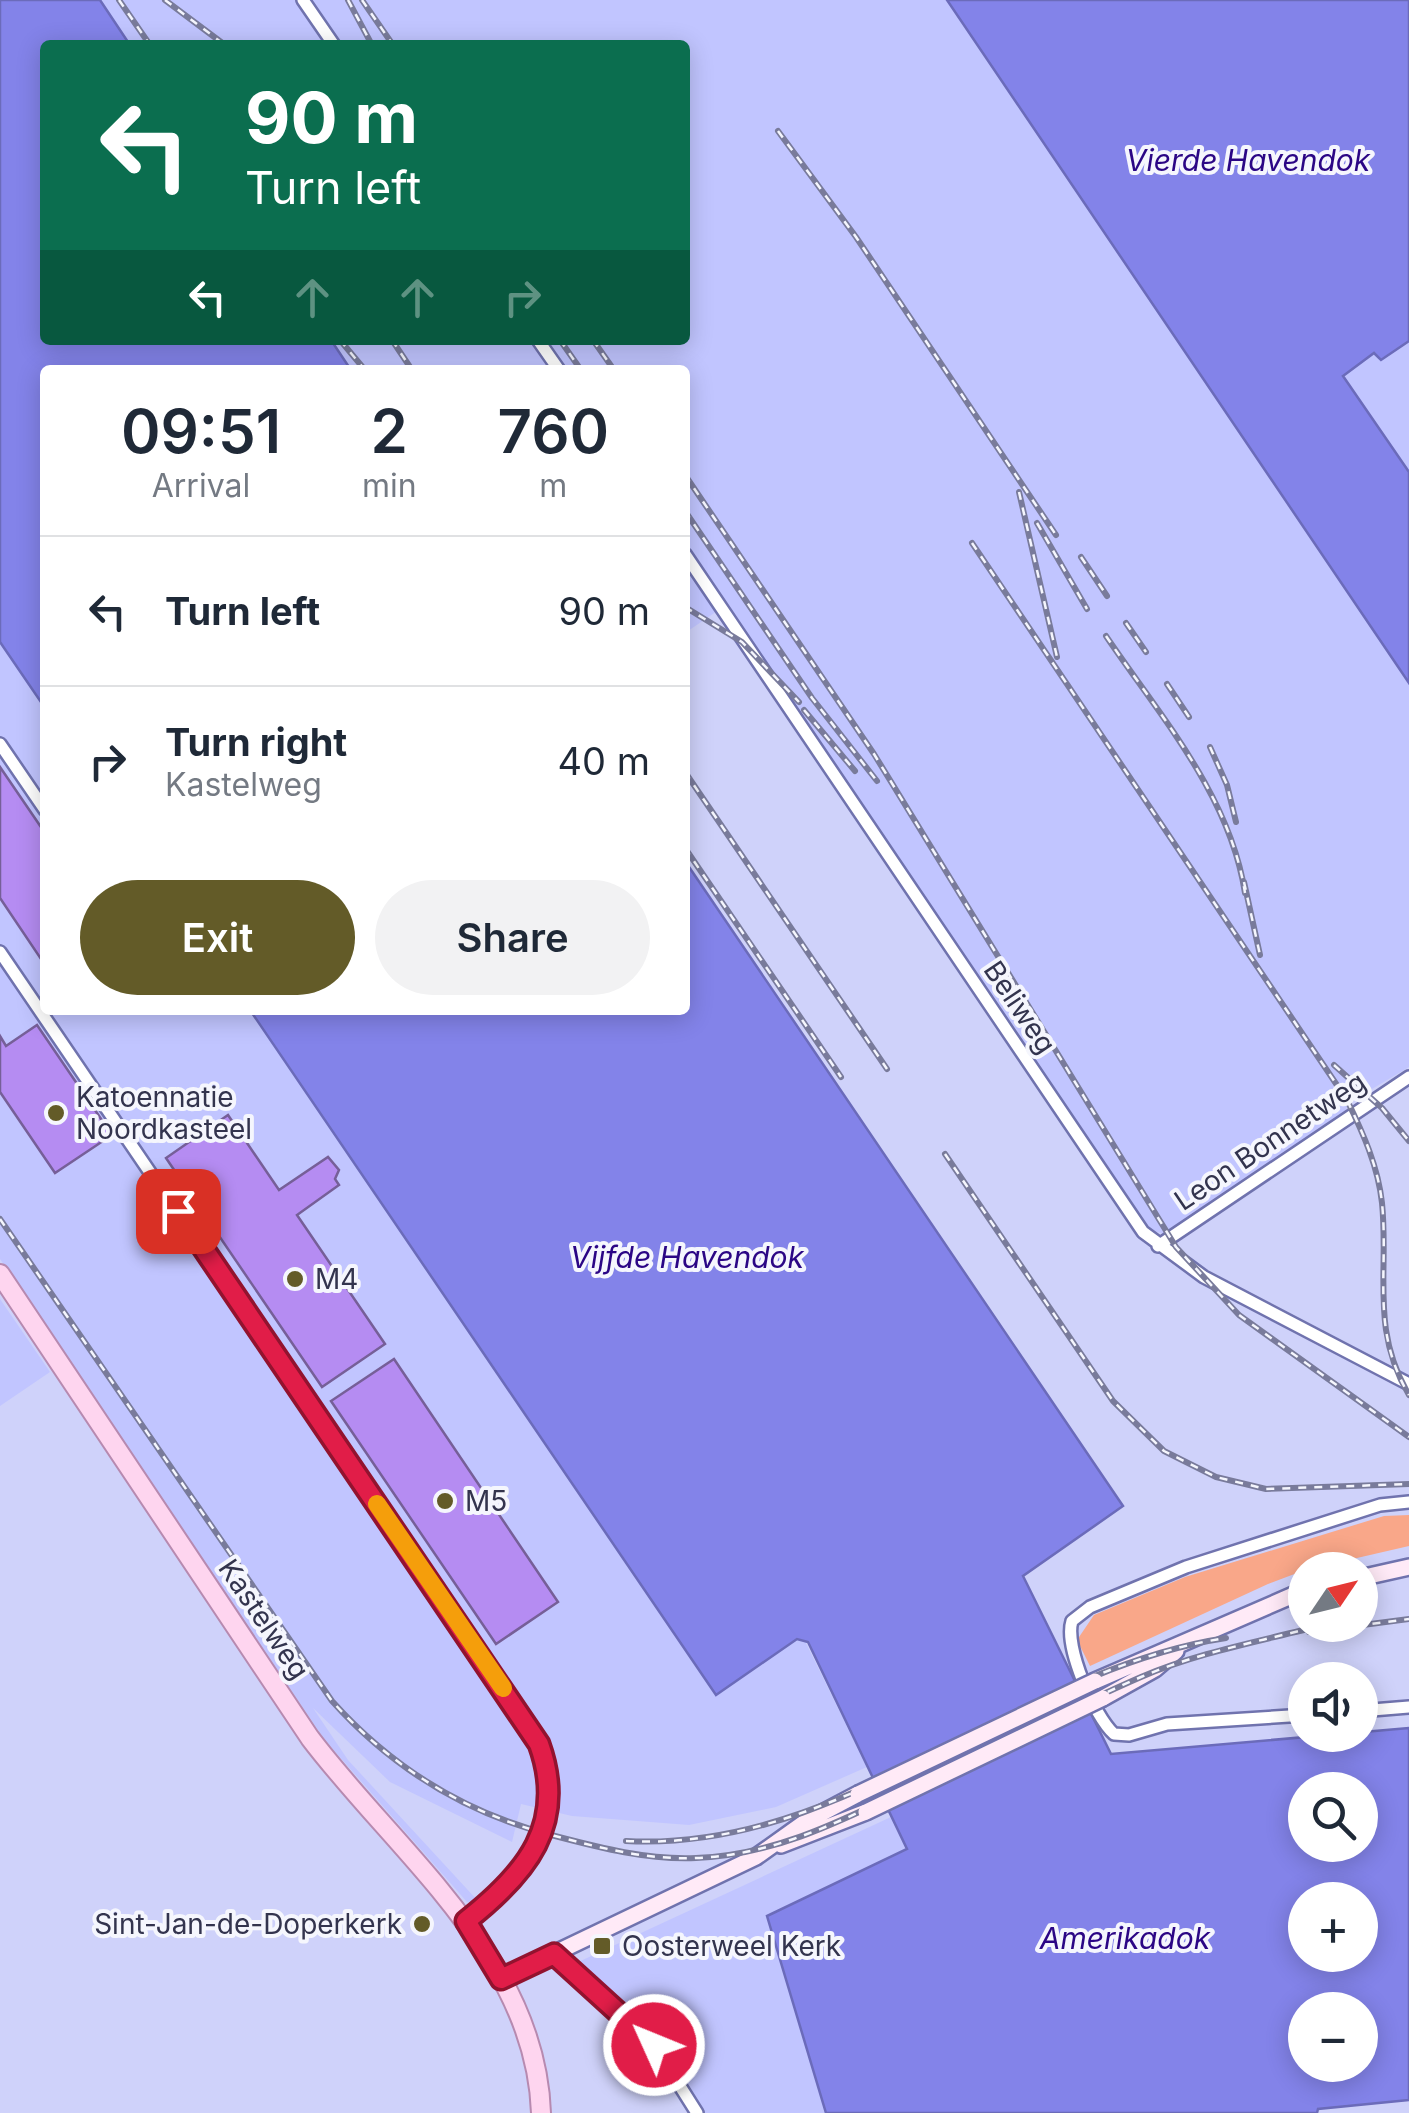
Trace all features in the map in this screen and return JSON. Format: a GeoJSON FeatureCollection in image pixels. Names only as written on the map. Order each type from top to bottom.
{"type":"FeatureCollection","features":[{"type":"Feature","properties":{"kind":"main road","name":"Kastelweg"},"geometry":{"type":"LineString","coordinates":[[0,1274],[310,1738],[364,1808],[466,1921],[501,1979],[538,2064],[542,2113]]}},
{"type":"Feature","properties":{"kind":"main road"},"geometry":{"type":"LineString","coordinates":[[1378,1574],[1409,1567]]}},
{"type":"Feature","properties":{"kind":"main road"},"geometry":{"type":"LineString","coordinates":[[773,1847],[805,1822],[858,1794],[1146,1657],[1179,1648],[1288,1598]]}},
{"type":"Feature","properties":{"kind":"main road"},"geometry":{"type":"LineString","coordinates":[[501,1979],[773,1847],[866,1812],[1103,1698],[1156,1670],[1179,1648]]}},
{"type":"Feature","properties":{"kind":"street"},"geometry":{"type":"LineString","coordinates":[[303,0],[331,40]]}},
{"type":"Feature","properties":{"kind":"street","name":"Beliweg"},"geometry":{"type":"LineString","coordinates":[[690,561],[1142,1232],[1204,1277],[1409,1384]]}},
{"type":"Feature","properties":{"kind":"street"},"geometry":{"type":"LineString","coordinates":[[0,744],[40,803]]}},
{"type":"Feature","properties":{"kind":"street"},"geometry":{"type":"LineString","coordinates":[[0,952],[40,1003]]}},
{"type":"Feature","properties":{"kind":"street"},"geometry":{"type":"LineString","coordinates":[[48,1015],[539,1744],[546,1764],[549,1800],[532,1858],[466,1921]]}},
{"type":"Feature","properties":{"kind":"street","name":"Leon Bonnetweg"},"geometry":{"type":"LineString","coordinates":[[1158,1246],[1409,1077]]}},
{"type":"Feature","properties":{"kind":"street"},"geometry":{"type":"LineString","coordinates":[[1288,1716],[1167,1724],[1128,1735],[1114,1734],[1103,1720],[1068,1640],[1072,1621],[1082,1612],[1186,1567],[1380,1505],[1409,1502]]}},
{"type":"Feature","properties":{"kind":"street"},"geometry":{"type":"LineString","coordinates":[[1378,1710],[1409,1707]]}},
{"type":"Feature","properties":{"kind":"street"},"geometry":{"type":"LineString","coordinates":[[554,1954],[654,2045],[698,2113]]}},
{"type":"Feature","properties":{"kind":"shaded area"},"geometry":{"type":"Polygon","coordinates":[[[100,0],[947,0],[1409,683],[1409,1067],[1372,1089],[1358,1074],[1348,1081],[1350,1101],[1344,1114],[1165,1234],[1152,1231],[726,605],[690,630],[690,365],[348,365],[334,345],[690,345],[690,40],[127,40],[100,0]]]}},
{"type":"Feature","properties":{"kind":"shaded area"},"geometry":{"type":"Polygon","coordinates":[[[1409,341],[1409,472],[1343,376],[1374,353],[1382,359],[1409,341]]]}},
{"type":"Feature","properties":{"kind":"shaded area"},"geometry":{"type":"Polygon","coordinates":[[[0,642],[40,701],[40,1015],[253,1015],[716,1695],[798,1639],[804,1639],[867,1767],[776,1807],[689,1825],[572,1816],[521,1804],[512,1842],[390,1782],[313,1708],[348,1760],[478,1901],[467,1902],[324,1739],[0,1259],[0,642]]]}},
{"type":"Feature","properties":{"kind":"shaded area"},"geometry":{"type":"Polygon","coordinates":[[[0,1299],[50,1372],[0,1406],[0,1299]]]}},
{"type":"Feature","properties":{"kind":"shaded area"},"geometry":{"type":"Polygon","coordinates":[[[1409,1515],[1409,1546],[1378,1553],[1288,1552],[1288,1576],[1090,1666],[1077,1640],[1094,1615],[1185,1577],[1384,1516],[1409,1515]]]}},
{"type":"Feature","properties":{"kind":"shaded area"},"geometry":{"type":"Polygon","coordinates":[[[891,1817],[907,1849],[767,1916],[826,2113],[704,2113],[665,2049],[611,1993],[574,1964],[891,1817]]]}},
{"type":"Feature","properties":{"kind":"water"},"geometry":{"type":"Polygon","coordinates":[[[0,0],[100,0],[127,40],[40,40],[40,345],[334,345],[348,365],[40,365],[40,701],[0,642],[0,0]]]}},
{"type":"Feature","properties":{"kind":"water","name":"Vierde Havendok"},"geometry":{"type":"Polygon","coordinates":[[[947,0],[1409,0],[1409,341],[1381,360],[1374,353],[1343,376],[1409,472],[1409,683],[947,0]]]}},
{"type":"Feature","properties":{"kind":"water","name":"Vijfde Havendok"},"geometry":{"type":"Polygon","coordinates":[[[690,868],[1123,1506],[1023,1576],[1111,1754],[1288,1739],[1288,1752],[1378,1752],[1378,1731],[1409,1728],[1409,2100],[1318,2109],[1317,2113],[826,2113],[767,1916],[907,1849],[808,1642],[797,1639],[716,1695],[253,1015],[690,1015],[690,868]]]}},
{"type":"Feature","properties":{"kind":"building"},"geometry":{"type":"Polygon","coordinates":[[[0,767],[40,826],[40,958],[0,898],[0,767]]]}},
{"type":"Feature","properties":{"kind":"building","name":"Katoennatie Noordkasteel"},"geometry":{"type":"Polygon","coordinates":[[[37,1025],[112,1135],[55,1173],[0,1092],[0,1036],[6,1046],[37,1025]]]}},
{"type":"Feature","properties":{"kind":"building","name":"M4"},"geometry":{"type":"Polygon","coordinates":[[[228,1115],[279,1190],[328,1157],[339,1170],[335,1179],[339,1185],[297,1215],[385,1344],[322,1387],[166,1158],[228,1115]]]}},
{"type":"Feature","properties":{"kind":"building","name":"M5"},"geometry":{"type":"Polygon","coordinates":[[[394,1359],[558,1602],[496,1644],[331,1401],[394,1359]]]}},
{"type":"Feature","properties":{"kind":"railway"},"geometry":{"type":"LineString","coordinates":[[119,0],[147,40]]}},
{"type":"Feature","properties":{"kind":"railway"},"geometry":{"type":"LineString","coordinates":[[165,0],[218,40]]}},
{"type":"Feature","properties":{"kind":"railway"},"geometry":{"type":"LineString","coordinates":[[348,0],[369,40]]}},
{"type":"Feature","properties":{"kind":"railway"},"geometry":{"type":"LineString","coordinates":[[362,0],[390,40]]}},
{"type":"Feature","properties":{"kind":"railway"},"geometry":{"type":"LineString","coordinates":[[778,131],[856,237],[1056,535]]}},
{"type":"Feature","properties":{"kind":"railway"},"geometry":{"type":"LineString","coordinates":[[344,345],[361,365]]}},
{"type":"Feature","properties":{"kind":"railway"},"geometry":{"type":"LineString","coordinates":[[395,345],[409,365]]}},
{"type":"Feature","properties":{"kind":"railway"},"geometry":{"type":"LineString","coordinates":[[564,345],[578,365]]}},
{"type":"Feature","properties":{"kind":"railway"},"geometry":{"type":"LineString","coordinates":[[596,345],[610,365]]}},
{"type":"Feature","properties":{"kind":"railway"},"geometry":{"type":"LineString","coordinates":[[690,482],[874,754],[1176,1247],[1239,1315],[1409,1437]]}},
{"type":"Feature","properties":{"kind":"railway"},"geometry":{"type":"LineString","coordinates":[[1019,492],[1057,657]]}},
{"type":"Feature","properties":{"kind":"railway"},"geometry":{"type":"LineString","coordinates":[[690,518],[812,698],[877,781]]}},
{"type":"Feature","properties":{"kind":"railway"},"geometry":{"type":"LineString","coordinates":[[1037,523],[1087,609]]}},
{"type":"Feature","properties":{"kind":"railway"},"geometry":{"type":"LineString","coordinates":[[972,543],[1347,1100],[1369,1150],[1380,1189],[1385,1324],[1397,1371],[1409,1395]]}},
{"type":"Feature","properties":{"kind":"railway"},"geometry":{"type":"LineString","coordinates":[[1081,557],[1107,596]]}},
{"type":"Feature","properties":{"kind":"railway"},"geometry":{"type":"LineString","coordinates":[[690,610],[742,642],[799,702]]}},
{"type":"Feature","properties":{"kind":"railway"},"geometry":{"type":"LineString","coordinates":[[1126,623],[1146,652]]}},
{"type":"Feature","properties":{"kind":"railway"},"geometry":{"type":"LineString","coordinates":[[1106,636],[1209,790],[1237,857],[1245,893]]}},
{"type":"Feature","properties":{"kind":"railway"},"geometry":{"type":"LineString","coordinates":[[1167,684],[1189,717]]}},
{"type":"Feature","properties":{"kind":"railway"},"geometry":{"type":"LineString","coordinates":[[804,710],[855,771]]}},
{"type":"Feature","properties":{"kind":"railway"},"geometry":{"type":"LineString","coordinates":[[1210,747],[1227,785],[1236,822]]}},
{"type":"Feature","properties":{"kind":"railway"},"geometry":{"type":"LineString","coordinates":[[690,779],[887,1069]]}},
{"type":"Feature","properties":{"kind":"railway"},"geometry":{"type":"LineString","coordinates":[[690,855],[841,1077]]}},
{"type":"Feature","properties":{"kind":"railway"},"geometry":{"type":"LineString","coordinates":[[1244,882],[1260,955]]}},
{"type":"Feature","properties":{"kind":"railway"},"geometry":{"type":"LineString","coordinates":[[1334,1065],[1382,1108],[1409,1141]]}},
{"type":"Feature","properties":{"kind":"railway"},"geometry":{"type":"LineString","coordinates":[[945,1154],[1113,1401],[1164,1451],[1216,1477],[1266,1489],[1409,1484]]}},
{"type":"Feature","properties":{"kind":"railway"},"geometry":{"type":"LineString","coordinates":[[0,1219],[332,1701],[380,1747],[433,1785],[523,1827],[607,1849],[660,1857],[696,1858],[755,1850],[837,1822],[1163,1668],[1288,1634]]}},
{"type":"Feature","properties":{"kind":"railway"},"geometry":{"type":"LineString","coordinates":[[1378,1623],[1409,1619]]}},
{"type":"Feature","properties":{"kind":"railway"},"geometry":{"type":"LineString","coordinates":[[626,1841],[707,1837],[784,1819],[858,1790],[1074,1685],[1148,1656],[1226,1638]]}},
{"type":"Feature","properties":{"kind":"slow traffic"},"geometry":{"type":"LineString","coordinates":[[377,1504],[503,1688]]}},
{"type":"Feature","properties":{"kind":"place","name":"Katoennatie Noordkasteel"},"geometry":{"type":"Point","coordinates":[56,1113]}},
{"type":"Feature","properties":{"kind":"place","name":"M4"},"geometry":{"type":"Point","coordinates":[295,1279]}},
{"type":"Feature","properties":{"kind":"place","name":"M5"},"geometry":{"type":"Point","coordinates":[445,1501]}},
{"type":"Feature","properties":{"kind":"place","name":"Sint-Jan-de-Doperkerk"},"geometry":{"type":"Point","coordinates":[422,1924]}},
{"type":"Feature","properties":{"kind":"place","name":"Oosterweel Kerk"},"geometry":{"type":"Point","coordinates":[602,1946]}},
{"type":"Feature","properties":{"kind":"route"},"geometry":{"type":"LineString","coordinates":[[178,1211],[539,1744],[550,1782],[549,1800],[532,1858],[523,1871],[466,1921],[501,1979],[554,1954],[654,2045]]}},
{"type":"Feature","properties":{"kind":"water label","name":"Amerikadok"},"geometry":{"type":"Point","coordinates":[1125,1939]}}]}
